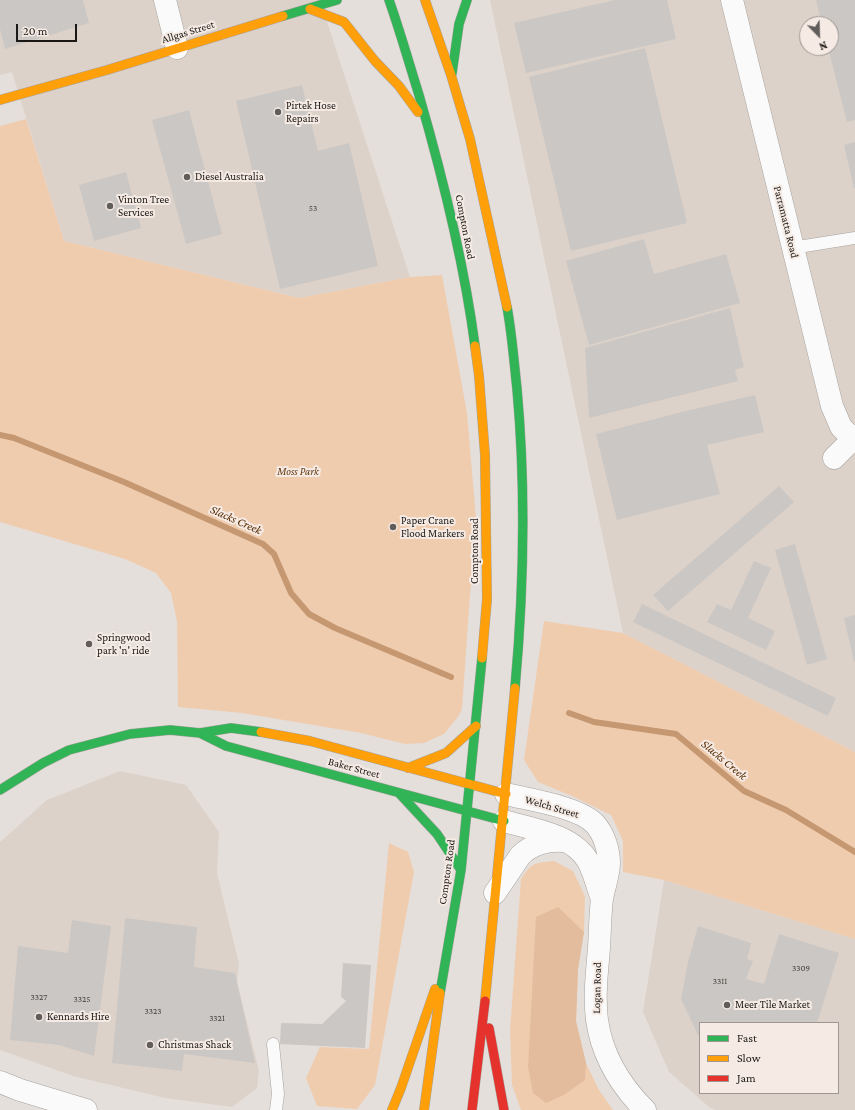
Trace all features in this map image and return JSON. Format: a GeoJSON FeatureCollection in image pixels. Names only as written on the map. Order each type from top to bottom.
{"type":"FeatureCollection","features":[{"type":"Feature","properties":{"kind":"main road","name":"Allgas Street"},"geometry":{"type":"LineString","coordinates":[[0,100],[107,70],[337,0]]}},
{"type":"Feature","properties":{"kind":"main road","name":"Compton Road"},"geometry":{"type":"LineString","coordinates":[[389,0],[398,25],[428,126],[449,204],[471,315],[481,400],[486,462],[486,599],[468,811],[461,870],[446,957],[424,1110]]}},
{"type":"Feature","properties":{"kind":"main road"},"geometry":{"type":"LineString","coordinates":[[425,0],[451,76],[473,153],[508,312],[519,414],[523,531],[521,624],[504,821],[472,1110]]}},
{"type":"Feature","properties":{"kind":"main road"},"geometry":{"type":"LineString","coordinates":[[451,76],[459,24],[467,0]]}},
{"type":"Feature","properties":{"kind":"main road"},"geometry":{"type":"LineString","coordinates":[[310,8],[344,22],[375,61],[399,86],[428,126]]}},
{"type":"Feature","properties":{"kind":"main road"},"geometry":{"type":"LineString","coordinates":[[408,768],[446,753],[476,726]]}},
{"type":"Feature","properties":{"kind":"main road","name":"Baker Street"},"geometry":{"type":"LineString","coordinates":[[0,790],[43,763],[70,750],[92,743],[119,736],[151,731],[170,730],[200,733],[231,728],[310,741],[506,794]]}},
{"type":"Feature","properties":{"kind":"main road","name":"Baker Street"},"geometry":{"type":"LineString","coordinates":[[200,733],[226,746],[504,821]]}},
{"type":"Feature","properties":{"kind":"main road"},"geometry":{"type":"LineString","coordinates":[[399,793],[437,834],[461,870]]}},
{"type":"Feature","properties":{"kind":"main road"},"geometry":{"type":"LineString","coordinates":[[392,1110],[446,957]]}},
{"type":"Feature","properties":{"kind":"main road"},"geometry":{"type":"LineString","coordinates":[[485,1003],[496,1074],[504,1110]]}},
{"type":"Feature","properties":{"kind":"street"},"geometry":{"type":"LineString","coordinates":[[165,0],[178,48]]}},
{"type":"Feature","properties":{"kind":"street","name":"Parramatta Road"},"geometry":{"type":"LineString","coordinates":[[732,0],[832,406],[841,427],[854,439],[834,458]]}},
{"type":"Feature","properties":{"kind":"street","name":"Welch Street"},"geometry":{"type":"LineString","coordinates":[[506,794],[575,812],[594,823],[604,839],[609,858],[602,900]]}},
{"type":"Feature","properties":{"kind":"street"},"geometry":{"type":"LineString","coordinates":[[504,821],[544,832],[566,841],[579,849],[587,861],[602,900]]}},
{"type":"Feature","properties":{"kind":"street"},"geometry":{"type":"LineString","coordinates":[[495,893],[525,851],[535,845],[545,842],[566,841]]}},
{"type":"Feature","properties":{"kind":"street","name":"Logan Road"},"geometry":{"type":"LineString","coordinates":[[602,900],[596,993],[596,1011],[599,1031],[612,1067],[630,1095],[645,1110]]}},
{"type":"Feature","properties":{"kind":"street"},"geometry":{"type":"LineString","coordinates":[[0,1082],[10,1089],[86,1110]]}},
{"type":"Feature","properties":{"kind":"lane"},"geometry":{"type":"LineString","coordinates":[[792,248],[855,238]]}},
{"type":"Feature","properties":{"kind":"lane"},"geometry":{"type":"LineString","coordinates":[[273,1044],[278,1094],[276,1110]]}},
{"type":"Feature","properties":{"kind":"shaded area"},"geometry":{"type":"Polygon","coordinates":[[[0,0],[320,0],[410,277],[299,298],[64,241],[12,72],[0,75],[0,0]]]}},
{"type":"Feature","properties":{"kind":"shaded area"},"geometry":{"type":"Polygon","coordinates":[[[490,0],[855,0],[855,752],[623,633],[490,0]]]}},
{"type":"Feature","properties":{"kind":"shaded area"},"geometry":{"type":"Polygon","coordinates":[[[120,771],[186,785],[219,832],[217,873],[239,964],[237,982],[259,1071],[257,1088],[232,1107],[165,1098],[73,1076],[0,1050],[0,842],[47,800],[120,771]]]}},
{"type":"Feature","properties":{"kind":"shaded area"},"geometry":{"type":"Polygon","coordinates":[[[664,880],[855,939],[855,1110],[716,1110],[709,1107],[669,1072],[643,1012],[664,880]]]}},
{"type":"Feature","properties":{"kind":"shaded area"},"geometry":{"type":"Polygon","coordinates":[[[558,907],[584,932],[578,969],[576,1021],[586,1063],[585,1080],[564,1095],[546,1103],[533,1093],[528,1067],[536,917],[558,907]]]}},
{"type":"Feature","properties":{"kind":"green space","name":"Moss Park"},"geometry":{"type":"Polygon","coordinates":[[[26,119],[64,241],[299,298],[410,277],[442,275],[467,413],[477,530],[470,595],[462,709],[458,717],[444,734],[424,743],[405,744],[361,733],[242,713],[178,707],[177,621],[171,593],[156,573],[125,559],[0,522],[0,126],[26,119]]]}},
{"type":"Feature","properties":{"kind":"green space"},"geometry":{"type":"Polygon","coordinates":[[[544,621],[623,633],[855,752],[855,939],[664,880],[623,872],[623,841],[611,815],[572,796],[538,782],[524,760],[544,621]]]}},
{"type":"Feature","properties":{"kind":"green space"},"geometry":{"type":"Polygon","coordinates":[[[389,843],[408,852],[414,872],[375,1085],[357,1109],[317,1106],[306,1078],[320,1047],[369,1049],[389,843]]]}},
{"type":"Feature","properties":{"kind":"green space"},"geometry":{"type":"Polygon","coordinates":[[[554,861],[573,871],[585,896],[584,932],[578,969],[576,1021],[586,1063],[599,1090],[613,1110],[521,1110],[512,1085],[510,1030],[521,879],[528,869],[534,864],[554,861]]]}},
{"type":"Feature","properties":{"kind":"building"},"geometry":{"type":"Polygon","coordinates":[[[0,0],[83,0],[89,23],[5,49],[0,29],[0,0]]]}},
{"type":"Feature","properties":{"kind":"building"},"geometry":{"type":"Polygon","coordinates":[[[615,0],[667,0],[676,39],[526,73],[514,23],[615,0]]]}},
{"type":"Feature","properties":{"kind":"building"},"geometry":{"type":"Polygon","coordinates":[[[816,0],[855,0],[855,120],[847,122],[830,56],[839,56],[839,16],[820,16],[816,0]]]}},
{"type":"Feature","properties":{"kind":"building"},"geometry":{"type":"Polygon","coordinates":[[[645,48],[687,223],[571,251],[529,77],[645,48]]]}},
{"type":"Feature","properties":{"kind":"building"},"geometry":{"type":"Polygon","coordinates":[[[302,85],[318,151],[349,143],[378,266],[280,289],[236,101],[302,85]]]}},
{"type":"Feature","properties":{"kind":"building","name":"Diesel Australia"},"geometry":{"type":"Polygon","coordinates":[[[189,110],[222,234],[186,244],[152,120],[189,110]]]}},
{"type":"Feature","properties":{"kind":"building"},"geometry":{"type":"Polygon","coordinates":[[[855,142],[855,188],[854,188],[844,145],[855,142]]]}},
{"type":"Feature","properties":{"kind":"building","name":"Vinton Tree Services"},"geometry":{"type":"Polygon","coordinates":[[[126,172],[141,228],[94,241],[79,185],[126,172]]]}},
{"type":"Feature","properties":{"kind":"building"},"geometry":{"type":"Polygon","coordinates":[[[644,239],[654,274],[726,254],[740,303],[589,345],[566,261],[644,239]]]}},
{"type":"Feature","properties":{"kind":"building"},"geometry":{"type":"Polygon","coordinates":[[[730,308],[744,367],[735,370],[738,381],[589,418],[585,348],[730,308]]]}},
{"type":"Feature","properties":{"kind":"building"},"geometry":{"type":"Polygon","coordinates":[[[755,395],[764,432],[707,445],[720,494],[617,520],[596,434],[755,395]]]}},
{"type":"Feature","properties":{"kind":"building"},"geometry":{"type":"Polygon","coordinates":[[[779,486],[794,502],[668,611],[653,595],[779,486]]]}},
{"type":"Feature","properties":{"kind":"building"},"geometry":{"type":"Polygon","coordinates":[[[795,544],[827,659],[807,665],[775,550],[795,544]]]}},
{"type":"Feature","properties":{"kind":"building"},"geometry":{"type":"Polygon","coordinates":[[[754,561],[771,568],[748,618],[775,631],[766,650],[707,622],[717,604],[731,610],[754,561]]]}},
{"type":"Feature","properties":{"kind":"building"},"geometry":{"type":"Polygon","coordinates":[[[642,604],[836,698],[828,716],[633,622],[642,604]]]}},
{"type":"Feature","properties":{"kind":"building"},"geometry":{"type":"Polygon","coordinates":[[[855,615],[855,662],[854,662],[844,618],[855,615]]]}},
{"type":"Feature","properties":{"kind":"building"},"geometry":{"type":"Polygon","coordinates":[[[125,918],[197,927],[194,967],[235,973],[255,1063],[184,1054],[182,1071],[112,1063],[125,918]]]}},
{"type":"Feature","properties":{"kind":"building"},"geometry":{"type":"Polygon","coordinates":[[[72,920],[111,926],[94,1056],[59,1045],[10,1040],[18,946],[68,953],[72,920]]]}},
{"type":"Feature","properties":{"kind":"building"},"geometry":{"type":"Polygon","coordinates":[[[698,926],[751,943],[747,959],[753,961],[746,979],[764,984],[779,934],[839,953],[817,1022],[699,1022],[699,1037],[681,999],[688,962],[698,926]]]}},
{"type":"Feature","properties":{"kind":"building"},"geometry":{"type":"Polygon","coordinates":[[[343,963],[371,965],[365,1048],[280,1044],[281,1023],[322,1024],[346,1001],[341,997],[343,963]]]}},
{"type":"Feature","properties":{"kind":"waterway","name":"Slacks Creek"},"geometry":{"type":"LineString","coordinates":[[0,435],[14,438],[124,482],[263,544],[274,554],[291,593],[309,614],[335,628],[451,677]]}},
{"type":"Feature","properties":{"kind":"waterway","name":"Slacks Creek"},"geometry":{"type":"LineString","coordinates":[[569,713],[594,722],[676,734],[744,791],[786,810],[855,852]]}},
{"type":"Feature","properties":{"kind":"traffic: fast"},"geometry":{"type":"LineString","coordinates":[[283,16],[337,0]]}},
{"type":"Feature","properties":{"kind":"traffic: fast"},"geometry":{"type":"LineString","coordinates":[[389,0],[419,95],[452,220],[465,283],[475,346]]}},
{"type":"Feature","properties":{"kind":"traffic: fast"},"geometry":{"type":"LineString","coordinates":[[452,73],[459,24],[467,0]]}},
{"type":"Feature","properties":{"kind":"traffic: fast"},"geometry":{"type":"LineString","coordinates":[[507,307],[512,338],[517,389],[523,501],[522,576],[515,688]]}},
{"type":"Feature","properties":{"kind":"traffic: fast"},"geometry":{"type":"LineString","coordinates":[[440,993],[461,870],[482,658]]}},
{"type":"Feature","properties":{"kind":"traffic: fast"},"geometry":{"type":"LineString","coordinates":[[0,790],[43,763],[69,750],[130,734],[170,730],[200,733],[231,728],[261,732]]}},
{"type":"Feature","properties":{"kind":"traffic: fast"},"geometry":{"type":"LineString","coordinates":[[200,733],[226,746],[504,821]]}},
{"type":"Feature","properties":{"kind":"traffic: fast"},"geometry":{"type":"LineString","coordinates":[[399,793],[437,834],[461,870]]}},
{"type":"Feature","properties":{"kind":"traffic: slow"},"geometry":{"type":"LineString","coordinates":[[425,0],[451,75],[470,139],[507,307]]}},
{"type":"Feature","properties":{"kind":"traffic: slow"},"geometry":{"type":"LineString","coordinates":[[310,9],[344,22],[375,61],[399,86],[418,112]]}},
{"type":"Feature","properties":{"kind":"traffic: slow"},"geometry":{"type":"LineString","coordinates":[[0,100],[107,70],[283,16]]}},
{"type":"Feature","properties":{"kind":"traffic: slow"},"geometry":{"type":"LineString","coordinates":[[475,346],[479,376],[485,455],[487,599],[482,658]]}},
{"type":"Feature","properties":{"kind":"traffic: slow"},"geometry":{"type":"LineString","coordinates":[[485,1001],[515,688]]}},
{"type":"Feature","properties":{"kind":"traffic: slow"},"geometry":{"type":"LineString","coordinates":[[408,768],[446,753],[476,726]]}},
{"type":"Feature","properties":{"kind":"traffic: slow"},"geometry":{"type":"LineString","coordinates":[[261,732],[310,741],[506,794]]}},
{"type":"Feature","properties":{"kind":"traffic: slow"},"geometry":{"type":"LineString","coordinates":[[392,1110],[435,989]]}},
{"type":"Feature","properties":{"kind":"traffic: slow"},"geometry":{"type":"LineString","coordinates":[[424,1110],[440,993]]}},
{"type":"Feature","properties":{"kind":"traffic: jam"},"geometry":{"type":"LineString","coordinates":[[472,1110],[485,1001]]}},
{"type":"Feature","properties":{"kind":"traffic: jam"},"geometry":{"type":"LineString","coordinates":[[489,1028],[504,1110]]}},
{"type":"Feature","properties":{"kind":"place","name":"Pirtek Hose Repairs"},"geometry":{"type":"Point","coordinates":[278,112]}},
{"type":"Feature","properties":{"kind":"place","name":"Diesel Australia"},"geometry":{"type":"Point","coordinates":[187,177]}},
{"type":"Feature","properties":{"kind":"place","name":"Vinton Tree Services"},"geometry":{"type":"Point","coordinates":[110,206]}},
{"type":"Feature","properties":{"kind":"place","name":"Paper Crane Flood Markers"},"geometry":{"type":"Point","coordinates":[393,527]}},
{"type":"Feature","properties":{"kind":"place","name":"Springwood park 'n' ride"},"geometry":{"type":"Point","coordinates":[89,644]}},
{"type":"Feature","properties":{"kind":"place","name":"Meer Tile Market"},"geometry":{"type":"Point","coordinates":[727,1005]}},
{"type":"Feature","properties":{"kind":"place","name":"Kennards Hire"},"geometry":{"type":"Point","coordinates":[39,1017]}},
{"type":"Feature","properties":{"kind":"place","name":"Christmas Shack"},"geometry":{"type":"Point","coordinates":[150,1045]}}]}
